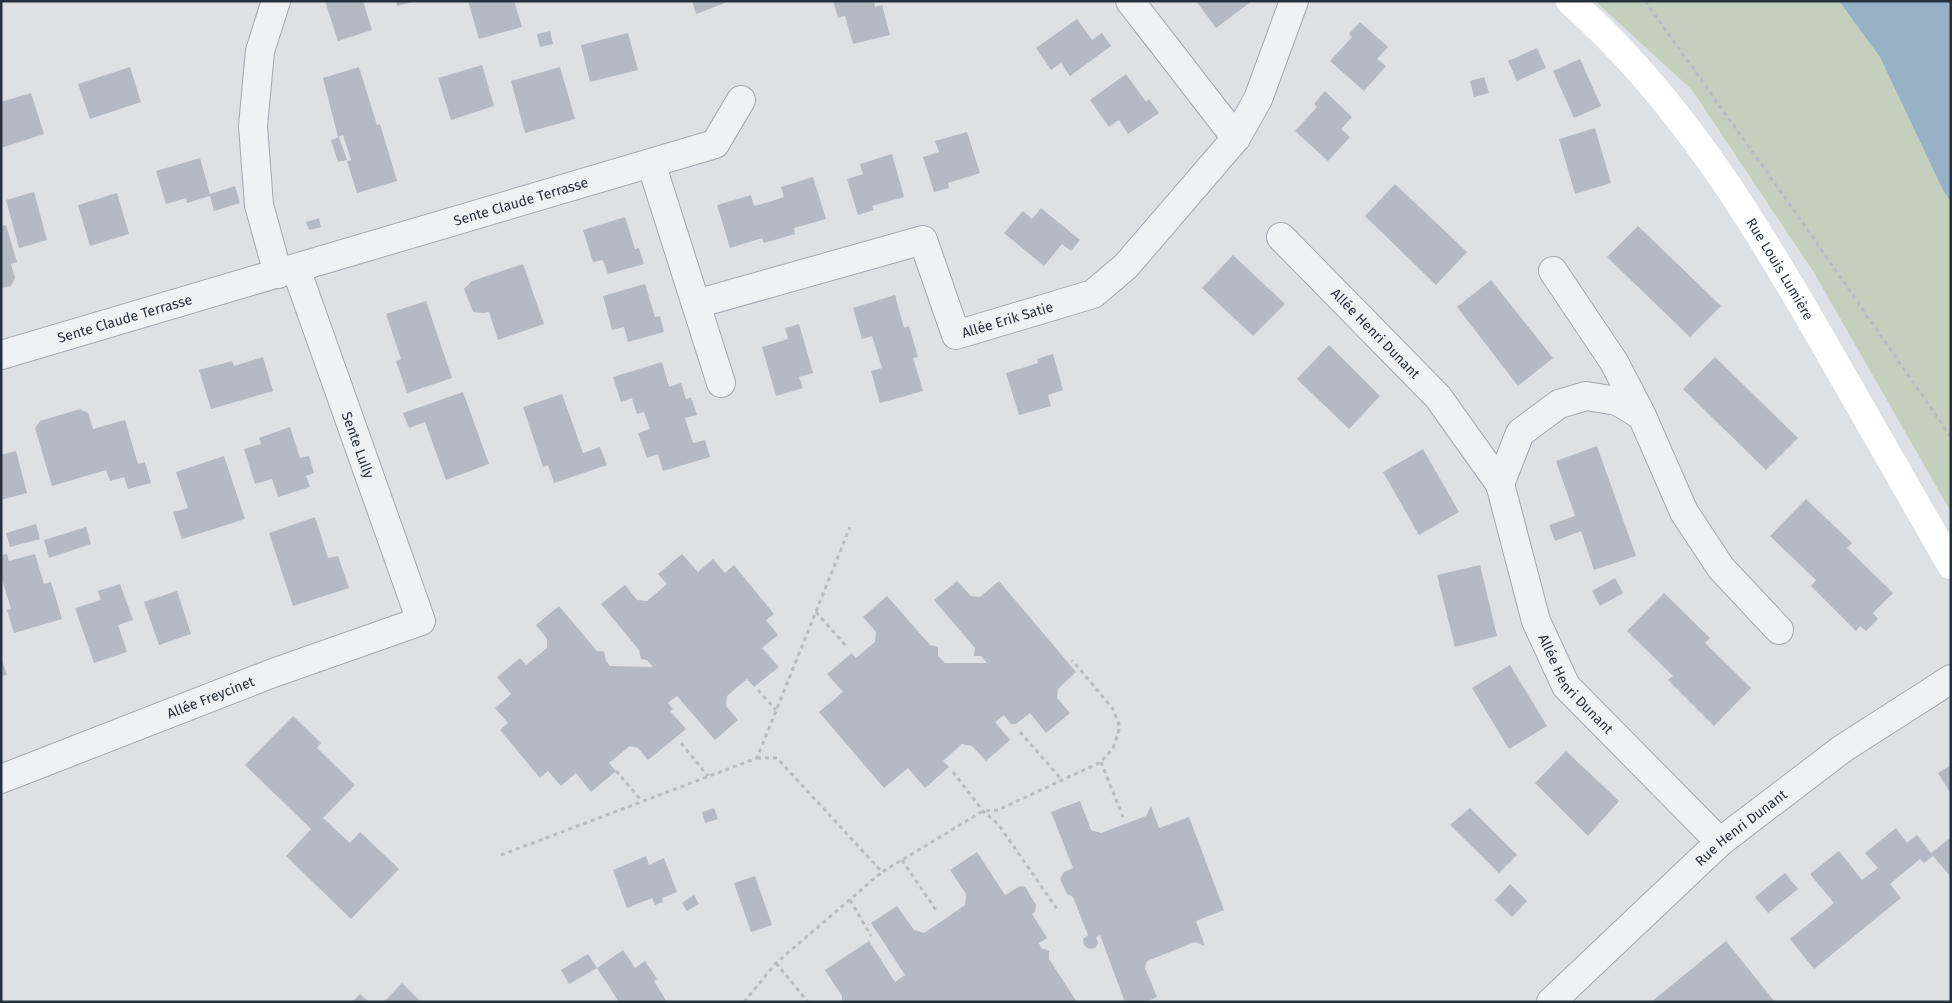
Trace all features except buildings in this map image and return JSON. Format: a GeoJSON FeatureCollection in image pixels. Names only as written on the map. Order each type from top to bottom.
{"type":"FeatureCollection","features":[{"type":"Feature","properties":{"kind":"main road","name":"Rue Louis Lumière"},"geometry":{"type":"LineString","coordinates":[[1570,1],[1638,69],[1693,137],[1739,201],[1790,284],[1951,565]]}},
{"type":"Feature","properties":{"kind":"street"},"geometry":{"type":"LineString","coordinates":[[276,1],[260,51],[253,126],[260,205],[287,271]]}},
{"type":"Feature","properties":{"kind":"street"},"geometry":{"type":"LineString","coordinates":[[1130,1],[1236,138]]}},
{"type":"Feature","properties":{"kind":"street","name":"Allée Erik Satie"},"geometry":{"type":"LineString","coordinates":[[696,304],[923,240],[956,336],[1093,294],[1126,266],[1236,138],[1258,99],[1294,1]]}},
{"type":"Feature","properties":{"kind":"street","name":"Sente Claude Terrasse"},"geometry":{"type":"LineString","coordinates":[[1,356],[714,144],[741,100]]}},
{"type":"Feature","properties":{"kind":"street"},"geometry":{"type":"LineString","coordinates":[[651,163],[721,383]]}},
{"type":"Feature","properties":{"kind":"street","name":"Allée Henri Dunant"},"geometry":{"type":"LineString","coordinates":[[1281,237],[1438,397],[1500,484],[1536,620],[1566,686],[1720,842]]}},
{"type":"Feature","properties":{"kind":"street","name":"Sente Lully"},"geometry":{"type":"LineString","coordinates":[[287,271],[421,620]]}},
{"type":"Feature","properties":{"kind":"street"},"geometry":{"type":"LineString","coordinates":[[1553,272],[1614,362],[1642,416],[1684,512],[1721,568],[1779,630]]}},
{"type":"Feature","properties":{"kind":"street"},"geometry":{"type":"LineString","coordinates":[[1500,484],[1520,433],[1559,404],[1586,396],[1617,401],[1642,416]]}},
{"type":"Feature","properties":{"kind":"street","name":"Allée Freycinet"},"geometry":{"type":"LineString","coordinates":[[1,779],[273,673],[421,620]]}},
{"type":"Feature","properties":{"kind":"street","name":"Rue Henri Dunant"},"geometry":{"type":"LineString","coordinates":[[1551,1002],[1720,842],[1842,749],[1951,679]]}},
{"type":"Feature","properties":{"kind":"path"},"geometry":{"type":"LineString","coordinates":[[1645,1],[1791,206],[1951,437]]}},
{"type":"Feature","properties":{"kind":"path"},"geometry":{"type":"LineString","coordinates":[[757,758],[850,527]]}},
{"type":"Feature","properties":{"kind":"path"},"geometry":{"type":"LineString","coordinates":[[816,612],[848,648]]}},
{"type":"Feature","properties":{"kind":"path"},"geometry":{"type":"LineString","coordinates":[[744,1002],[776,963],[882,872],[983,810],[998,810],[1101,762],[1113,748],[1120,727],[1113,709],[1072,660]]}},
{"type":"Feature","properties":{"kind":"path"},"geometry":{"type":"LineString","coordinates":[[758,690],[776,710]]}},
{"type":"Feature","properties":{"kind":"path"},"geometry":{"type":"LineString","coordinates":[[1020,732],[1062,780]]}},
{"type":"Feature","properties":{"kind":"path"},"geometry":{"type":"LineString","coordinates":[[681,743],[708,776]]}},
{"type":"Feature","properties":{"kind":"path"},"geometry":{"type":"LineString","coordinates":[[502,855],[757,758],[776,758],[882,872]]}},
{"type":"Feature","properties":{"kind":"path"},"geometry":{"type":"LineString","coordinates":[[1101,762],[1123,817]]}},
{"type":"Feature","properties":{"kind":"path"},"geometry":{"type":"LineString","coordinates":[[616,771],[642,801]]}},
{"type":"Feature","properties":{"kind":"path"},"geometry":{"type":"LineString","coordinates":[[953,772],[983,810],[998,824],[1057,909]]}},
{"type":"Feature","properties":{"kind":"path"},"geometry":{"type":"LineString","coordinates":[[902,860],[938,912]]}},
{"type":"Feature","properties":{"kind":"path"},"geometry":{"type":"LineString","coordinates":[[850,900],[872,936]]}},
{"type":"Feature","properties":{"kind":"path"},"geometry":{"type":"LineString","coordinates":[[776,963],[808,1002]]}},
{"type":"Feature","properties":{"kind":"green space"},"geometry":{"type":"Polygon","coordinates":[[[1595,1],[1951,1],[1951,512],[1813,271],[1692,90],[1595,1]]]}},
{"type":"Feature","properties":{"kind":"water"},"geometry":{"type":"Polygon","coordinates":[[[1839,1],[1951,1],[1951,202],[1943,190],[1880,57],[1839,1]]]}}]}
